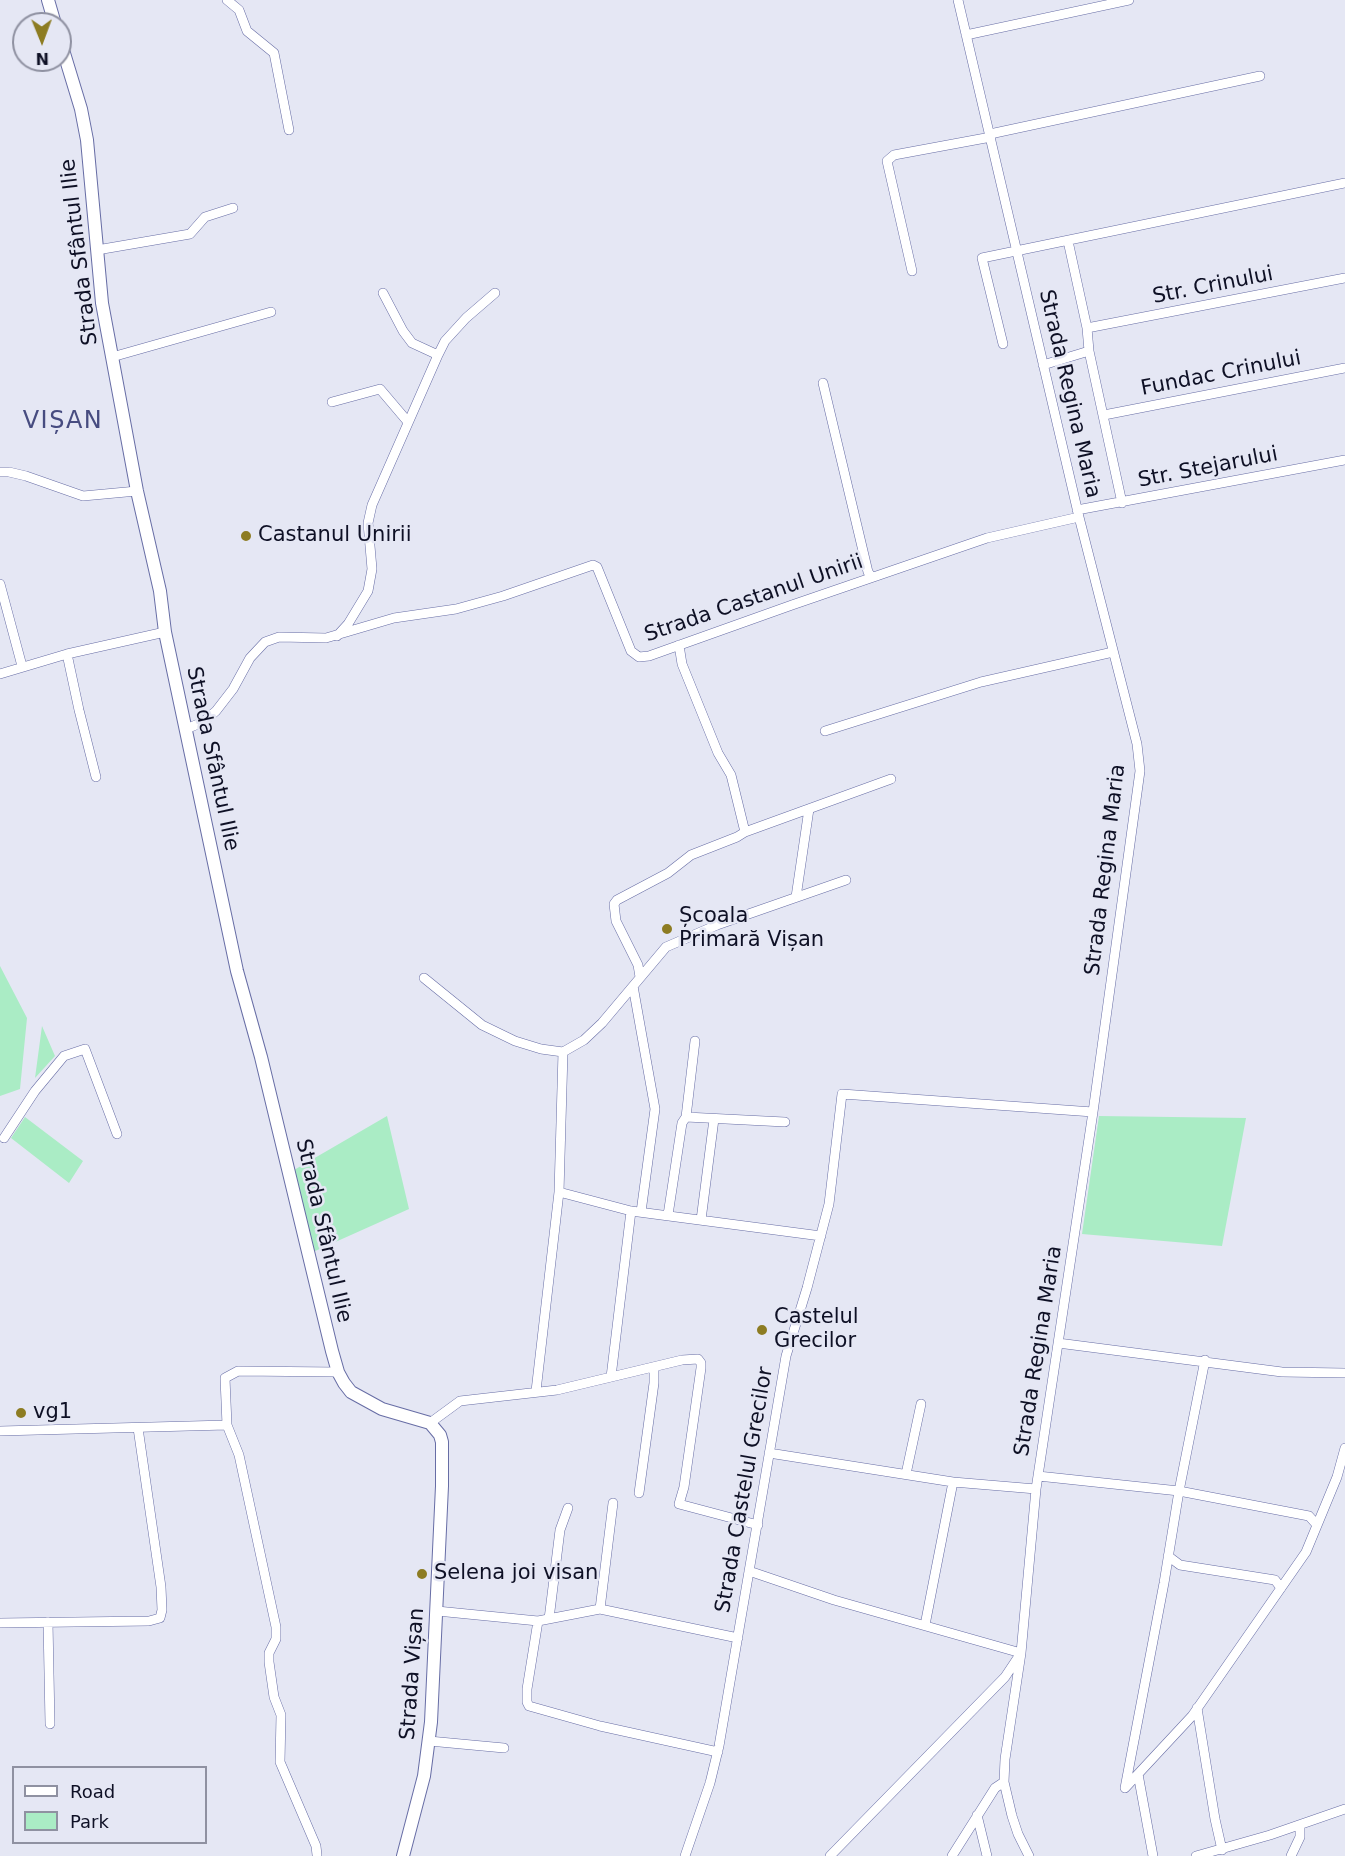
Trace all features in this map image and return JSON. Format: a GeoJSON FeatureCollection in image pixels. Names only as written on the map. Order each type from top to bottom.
{"type":"FeatureCollection","features":[{"type":"Feature","properties":{"kind":"street"},"geometry":{"type":"LineString","coordinates":[[227,0],[239,10],[247,31],[274,53],[289,130]]}},
{"type":"Feature","properties":{"kind":"street","name":"Strada Regina Maria"},"geometry":{"type":"LineString","coordinates":[[830,1856],[1005,1677],[1021,1653],[1036,1489],[1093,1112],[1140,771],[1137,744],[1078,514],[958,0]]}},
{"type":"Feature","properties":{"kind":"street"},"geometry":{"type":"LineString","coordinates":[[966,35],[1129,0]]}},
{"type":"Feature","properties":{"kind":"street","name":"Strada Sfântul Ilie"},"geometry":{"type":"LineString","coordinates":[[70,72],[81,109],[87,140],[102,303],[137,491],[160,591],[165,632],[237,971],[261,1057],[338,1372],[351,1392],[366,1401],[430,1423]]}},
{"type":"Feature","properties":{"kind":"street"},"geometry":{"type":"LineString","coordinates":[[912,271],[887,160],[894,156],[1260,76]]}},
{"type":"Feature","properties":{"kind":"street"},"geometry":{"type":"LineString","coordinates":[[1003,344],[982,258],[1345,183]]}},
{"type":"Feature","properties":{"kind":"street"},"geometry":{"type":"LineString","coordinates":[[97,250],[190,234],[205,217],[233,208]]}},
{"type":"Feature","properties":{"kind":"street"},"geometry":{"type":"LineString","coordinates":[[1068,241],[1122,503]]}},
{"type":"Feature","properties":{"kind":"street","name":"Str. Crinului"},"geometry":{"type":"LineString","coordinates":[[1087,328],[1345,278]]}},
{"type":"Feature","properties":{"kind":"street"},"geometry":{"type":"LineString","coordinates":[[383,293],[403,332],[412,343],[438,356]]}},
{"type":"Feature","properties":{"kind":"street"},"geometry":{"type":"LineString","coordinates":[[337,636],[348,624],[368,591],[372,569],[368,523],[372,506],[438,356],[445,341],[466,318],[495,293]]}},
{"type":"Feature","properties":{"kind":"street"},"geometry":{"type":"LineString","coordinates":[[112,357],[271,312]]}},
{"type":"Feature","properties":{"kind":"street"},"geometry":{"type":"LineString","coordinates":[[1043,365],[1089,351]]}},
{"type":"Feature","properties":{"kind":"street","name":"Fundac Crinului"},"geometry":{"type":"LineString","coordinates":[[1104,416],[1345,368]]}},
{"type":"Feature","properties":{"kind":"street"},"geometry":{"type":"LineString","coordinates":[[824,383],[868,572],[872,577]]}},
{"type":"Feature","properties":{"kind":"street"},"geometry":{"type":"LineString","coordinates":[[332,402],[380,389],[408,422]]}},
{"type":"Feature","properties":{"kind":"street","name":"Str. Stejarului"},"geometry":{"type":"LineString","coordinates":[[1078,514],[1122,503],[1345,460]]}},
{"type":"Feature","properties":{"kind":"street"},"geometry":{"type":"LineString","coordinates":[[0,472],[26,476],[83,495],[137,491]]}},
{"type":"Feature","properties":{"kind":"street","name":"Strada Castanul Unirii"},"geometry":{"type":"LineString","coordinates":[[186,729],[203,722],[216,711],[226,699],[250,658],[264,642],[279,637],[326,639],[394,618],[456,609],[503,596],[593,565],[597,567],[627,644],[639,657],[649,656],[987,538],[1078,514]]}},
{"type":"Feature","properties":{"kind":"street"},"geometry":{"type":"LineString","coordinates":[[0,584],[22,666]]}},
{"type":"Feature","properties":{"kind":"street"},"geometry":{"type":"LineString","coordinates":[[0,674],[67,654],[165,632]]}},
{"type":"Feature","properties":{"kind":"street"},"geometry":{"type":"LineString","coordinates":[[679,645],[686,675],[718,753],[731,775],[745,832]]}},
{"type":"Feature","properties":{"kind":"street"},"geometry":{"type":"LineString","coordinates":[[825,731],[981,682],[1113,652]]}},
{"type":"Feature","properties":{"kind":"street"},"geometry":{"type":"LineString","coordinates":[[67,654],[96,777]]}},
{"type":"Feature","properties":{"kind":"street"},"geometry":{"type":"LineString","coordinates":[[640,977],[638,965],[616,921],[614,904],[616,900],[668,873],[692,855],[745,832],[891,780]]}},
{"type":"Feature","properties":{"kind":"street"},"geometry":{"type":"LineString","coordinates":[[796,897],[809,809]]}},
{"type":"Feature","properties":{"kind":"street"},"geometry":{"type":"LineString","coordinates":[[424,978],[490,1029],[514,1041],[541,1049],[563,1052],[584,1040],[602,1023],[666,947],[717,925],[846,880]]}},
{"type":"Feature","properties":{"kind":"street"},"geometry":{"type":"LineString","coordinates":[[611,1377],[636,1211],[655,1109],[633,986]]}},
{"type":"Feature","properties":{"kind":"street"},"geometry":{"type":"LineString","coordinates":[[668,1215],[682,1123],[686,1117],[695,1041]]}},
{"type":"Feature","properties":{"kind":"street"},"geometry":{"type":"LineString","coordinates":[[4,1138],[35,1091],[64,1056],[85,1049],[117,1134]]}},
{"type":"Feature","properties":{"kind":"street"},"geometry":{"type":"LineString","coordinates":[[536,1392],[559,1192],[563,1052]]}},
{"type":"Feature","properties":{"kind":"street","name":"Strada Castelul Grecilor"},"geometry":{"type":"LineString","coordinates":[[685,1856],[710,1784],[718,1752],[786,1356],[829,1204],[842,1094],[1093,1112]]}},
{"type":"Feature","properties":{"kind":"street"},"geometry":{"type":"LineString","coordinates":[[686,1117],[785,1122]]}},
{"type":"Feature","properties":{"kind":"street"},"geometry":{"type":"LineString","coordinates":[[701,1220],[714,1119]]}},
{"type":"Feature","properties":{"kind":"street"},"geometry":{"type":"LineString","coordinates":[[559,1192],[636,1211],[821,1236]]}},
{"type":"Feature","properties":{"kind":"street"},"geometry":{"type":"LineString","coordinates":[[1058,1342],[1282,1372],[1345,1373]]}},
{"type":"Feature","properties":{"kind":"street"},"geometry":{"type":"LineString","coordinates":[[430,1423],[460,1401],[580,1386],[690,1358],[698,1359],[701,1363],[684,1487],[679,1504],[758,1525]]}},
{"type":"Feature","properties":{"kind":"street"},"geometry":{"type":"LineString","coordinates":[[1205,1360],[1125,1788],[1197,1708],[1306,1552],[1337,1477],[1345,1448]]}},
{"type":"Feature","properties":{"kind":"street"},"geometry":{"type":"LineString","coordinates":[[639,1493],[654,1383],[654,1367]]}},
{"type":"Feature","properties":{"kind":"street"},"geometry":{"type":"LineString","coordinates":[[317,1855],[316,1846],[280,1762],[281,1715],[274,1697],[269,1662],[269,1653],[276,1640],[276,1627],[239,1455],[227,1425],[225,1378],[232,1372],[246,1370],[338,1372]]}},
{"type":"Feature","properties":{"kind":"street"},"geometry":{"type":"LineString","coordinates":[[906,1474],[921,1404]]}},
{"type":"Feature","properties":{"kind":"street","name":"Strada Vișan"},"geometry":{"type":"LineString","coordinates":[[403,1856],[424,1776],[429,1740],[443,1462],[440,1435],[430,1423]]}},
{"type":"Feature","properties":{"kind":"street"},"geometry":{"type":"LineString","coordinates":[[0,1431],[227,1425]]}},
{"type":"Feature","properties":{"kind":"street"},"geometry":{"type":"LineString","coordinates":[[0,1623],[149,1621],[160,1618],[161,1587],[138,1428]]}},
{"type":"Feature","properties":{"kind":"street"},"geometry":{"type":"LineString","coordinates":[[770,1453],[953,1482],[1036,1489]]}},
{"type":"Feature","properties":{"kind":"street"},"geometry":{"type":"LineString","coordinates":[[1038,1476],[1179,1491],[1309,1516],[1317,1525]]}},
{"type":"Feature","properties":{"kind":"street"},"geometry":{"type":"LineString","coordinates":[[925,1625],[953,1482]]}},
{"type":"Feature","properties":{"kind":"street"},"geometry":{"type":"LineString","coordinates":[[600,1609],[613,1503]]}},
{"type":"Feature","properties":{"kind":"street"},"geometry":{"type":"LineString","coordinates":[[549,1619],[560,1530],[568,1508]]}},
{"type":"Feature","properties":{"kind":"street"},"geometry":{"type":"LineString","coordinates":[[1168,1556],[1180,1565],[1275,1580],[1281,1588]]}},
{"type":"Feature","properties":{"kind":"street"},"geometry":{"type":"LineString","coordinates":[[749,1571],[834,1600],[1021,1653],[1005,1760],[1004,1782],[1011,1816],[1029,1856]]}},
{"type":"Feature","properties":{"kind":"street"},"geometry":{"type":"LineString","coordinates":[[437,1611],[538,1621],[600,1609],[738,1638]]}},
{"type":"Feature","properties":{"kind":"street"},"geometry":{"type":"LineString","coordinates":[[538,1621],[527,1689],[527,1702],[530,1706],[600,1726],[718,1752]]}},
{"type":"Feature","properties":{"kind":"street"},"geometry":{"type":"LineString","coordinates":[[48,1622],[50,1724]]}},
{"type":"Feature","properties":{"kind":"street"},"geometry":{"type":"LineString","coordinates":[[1197,1708],[1222,1850]]}},
{"type":"Feature","properties":{"kind":"street"},"geometry":{"type":"LineString","coordinates":[[429,1740],[504,1748]]}},
{"type":"Feature","properties":{"kind":"street"},"geometry":{"type":"LineString","coordinates":[[1138,1774],[1153,1856]]}},
{"type":"Feature","properties":{"kind":"street"},"geometry":{"type":"LineString","coordinates":[[952,1856],[995,1788],[1004,1782]]}},
{"type":"Feature","properties":{"kind":"street"},"geometry":{"type":"LineString","coordinates":[[1196,1856],[1208,1855],[1345,1809]]}},
{"type":"Feature","properties":{"kind":"street"},"geometry":{"type":"LineString","coordinates":[[978,1815],[987,1856]]}},
{"type":"Feature","properties":{"kind":"street"},"geometry":{"type":"LineString","coordinates":[[1291,1856],[1300,1837],[1300,1825]]}},
{"type":"Feature","properties":{"kind":"green space"},"geometry":{"type":"Polygon","coordinates":[[[0,966],[27,1018],[20,1089],[0,1096],[0,966]]]}},
{"type":"Feature","properties":{"kind":"green space"},"geometry":{"type":"Polygon","coordinates":[[[42,1026],[55,1056],[35,1078],[42,1026]]]}},
{"type":"Feature","properties":{"kind":"green space"},"geometry":{"type":"Polygon","coordinates":[[[387,1116],[409,1209],[313,1252],[294,1170],[387,1116]]]}},
{"type":"Feature","properties":{"kind":"green space"},"geometry":{"type":"Polygon","coordinates":[[[1099,1116],[1246,1118],[1222,1246],[1082,1234],[1099,1116]]]}},
{"type":"Feature","properties":{"kind":"green space"},"geometry":{"type":"Polygon","coordinates":[[[25,1117],[83,1161],[69,1183],[11,1138],[25,1117]]]}},
{"type":"Feature","properties":{"kind":"place","name":"Castanul Unirii"},"geometry":{"type":"Point","coordinates":[246,536]}},
{"type":"Feature","properties":{"kind":"place","name":"Școala Primară Vișan"},"geometry":{"type":"Point","coordinates":[667,929]}},
{"type":"Feature","properties":{"kind":"place","name":"Castelul Grecilor"},"geometry":{"type":"Point","coordinates":[762,1330]}},
{"type":"Feature","properties":{"kind":"place","name":"vg1"},"geometry":{"type":"Point","coordinates":[21,1413]}},
{"type":"Feature","properties":{"kind":"place","name":"Selena joi visan"},"geometry":{"type":"Point","coordinates":[422,1574]}},
{"type":"Feature","properties":{"kind":"district","name":"VIȘAN"},"geometry":{"type":"Point","coordinates":[63,422]}}]}
